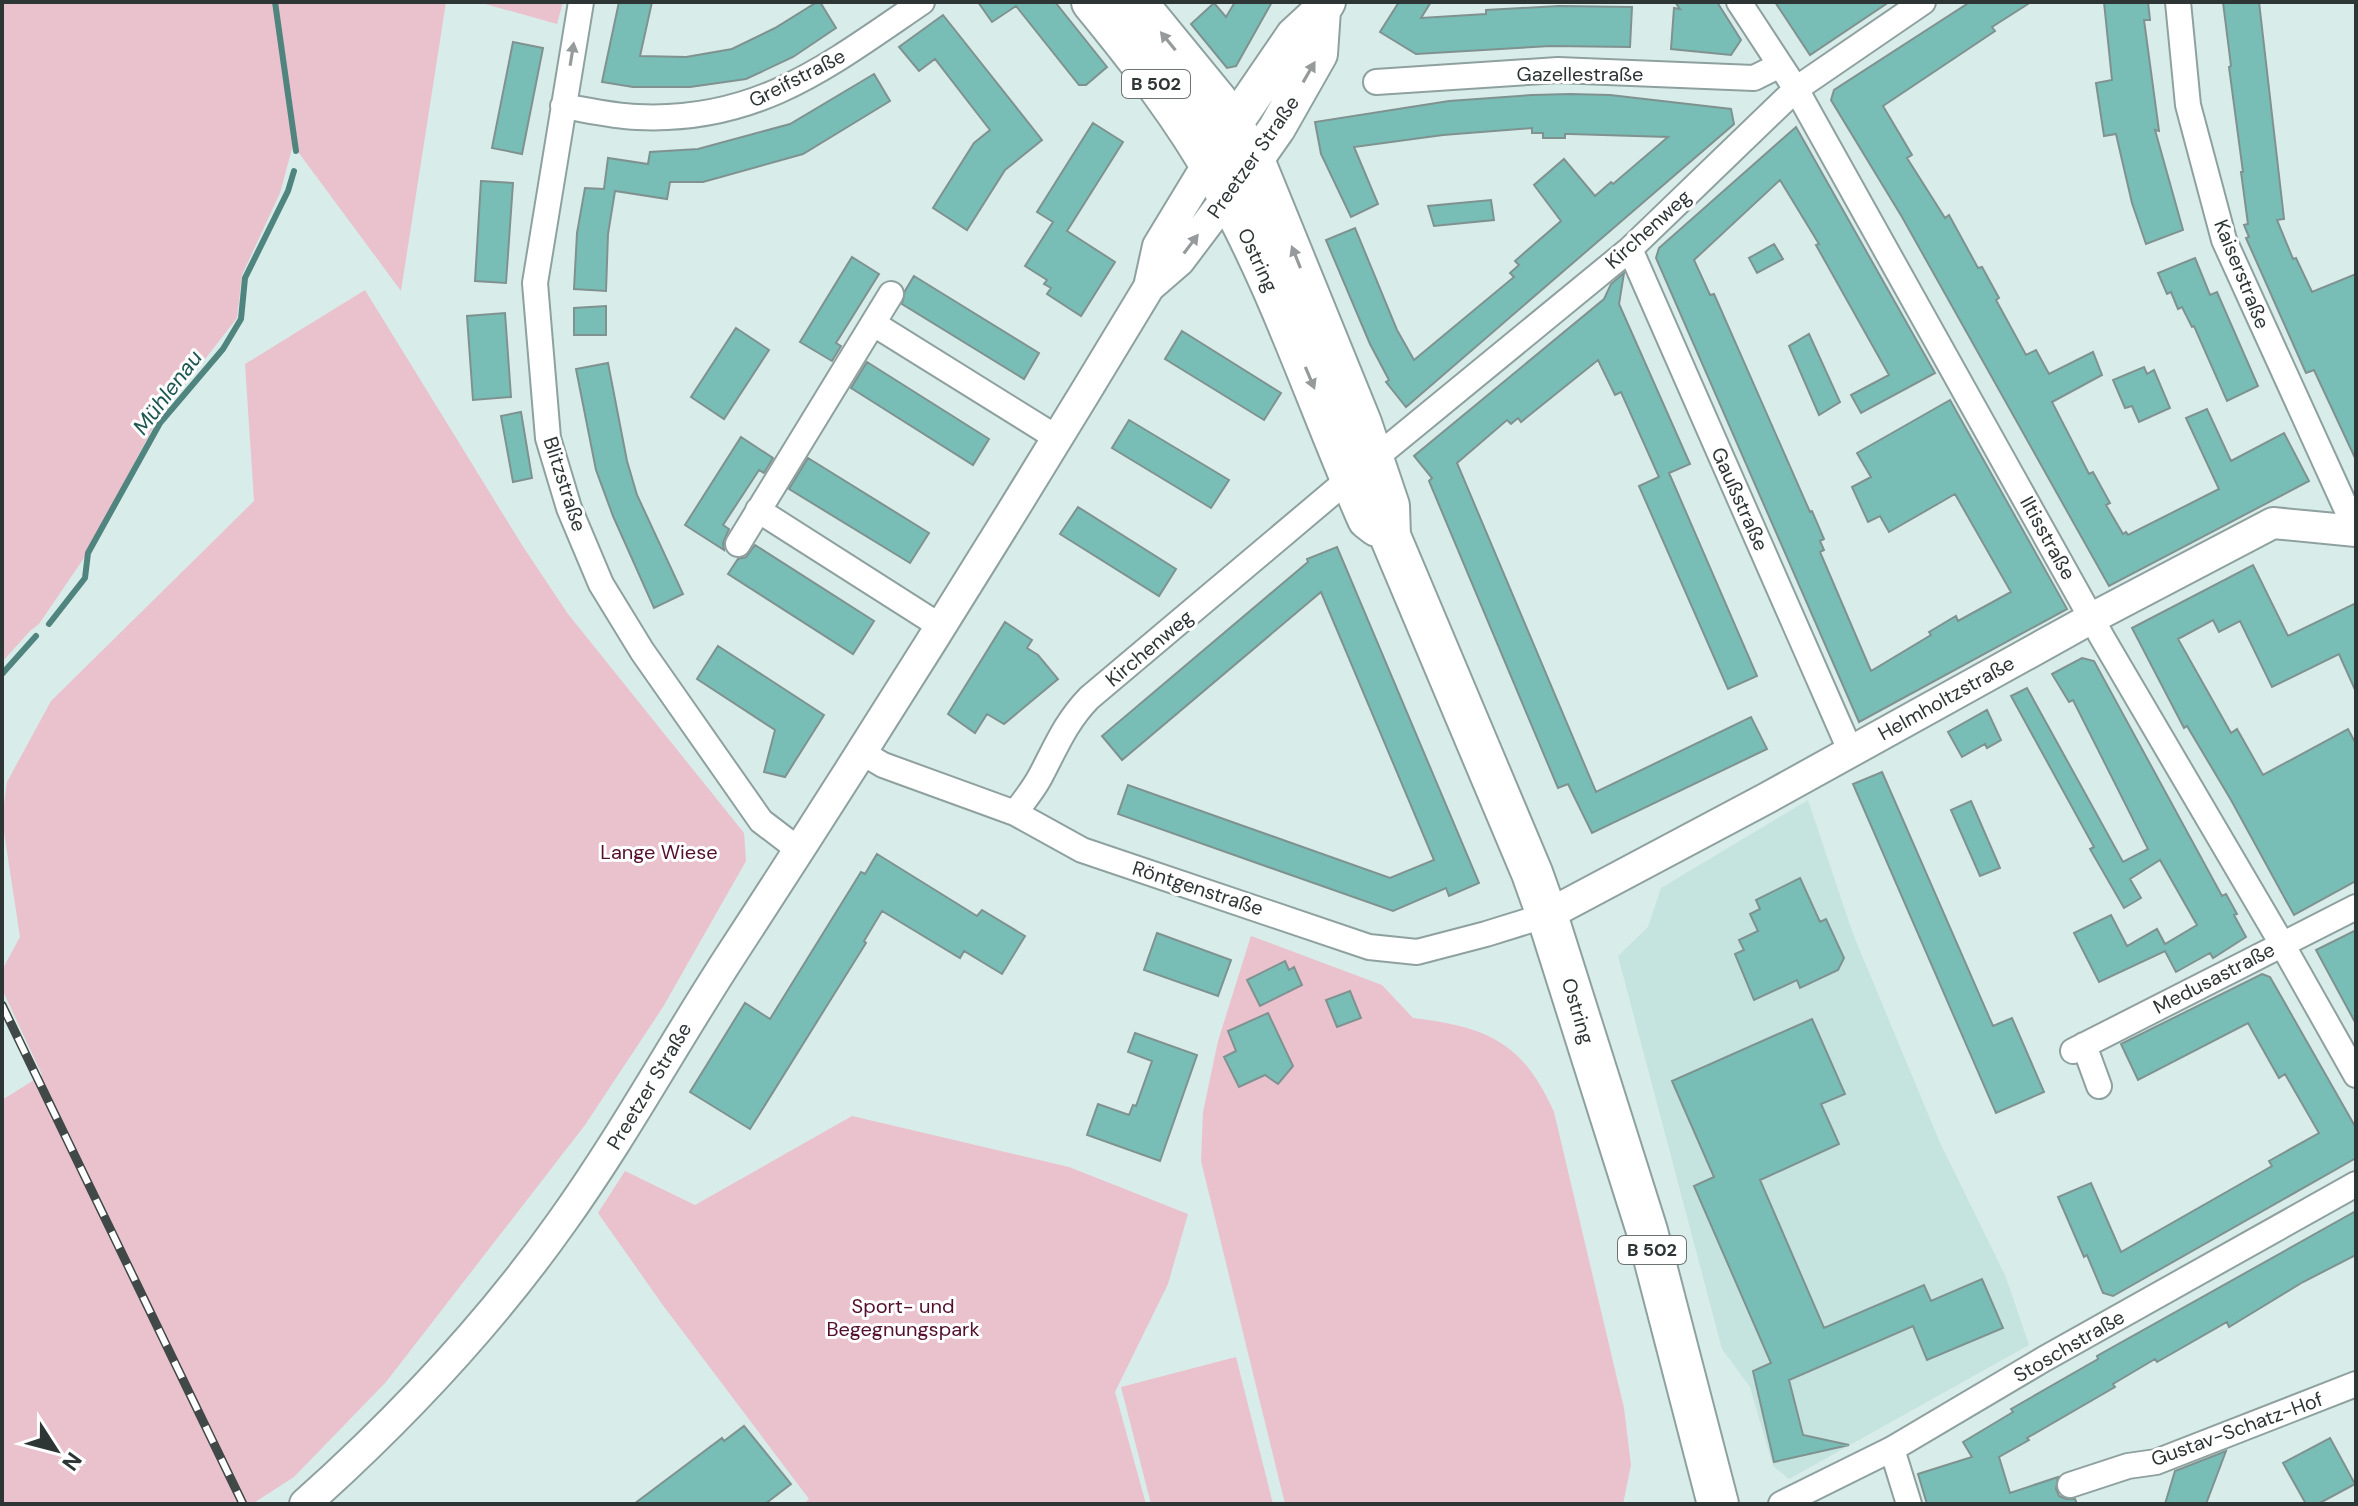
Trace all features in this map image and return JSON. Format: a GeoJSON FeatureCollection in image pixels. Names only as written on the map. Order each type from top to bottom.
{"type":"FeatureCollection","features":[{"type":"Feature","properties":{"kind":"main road","name":"Ostring"},"geometry":{"type":"LineString","coordinates":[[1092,2],[1175,110],[1209,162],[1362,468]]}},
{"type":"Feature","properties":{"kind":"main road","name":"Ostring"},"geometry":{"type":"LineString","coordinates":[[1136,2],[1234,124],[1254,160],[1284,229],[1362,468],[1368,519],[1390,536],[1547,915],[1647,1231],[1718,1504]]}},
{"type":"Feature","properties":{"kind":"main road","name":"Preetzer Straße"},"geometry":{"type":"LineString","coordinates":[[1209,162],[1294,36],[1325,6]]}},
{"type":"Feature","properties":{"kind":"main road","name":"Preetzer Straße"},"geometry":{"type":"LineString","coordinates":[[1228,196],[1277,128],[1319,54],[1325,6]]}},
{"type":"Feature","properties":{"kind":"street","name":"Blitzstraße"},"geometry":{"type":"LineString","coordinates":[[581,2],[535,283],[548,438],[569,508],[601,584],[642,651],[761,821],[799,850]]}},
{"type":"Feature","properties":{"kind":"street","name":"Greifstraße"},"geometry":{"type":"LineString","coordinates":[[563,106],[636,117],[732,109],[774,95],[818,71],[922,2]]}},
{"type":"Feature","properties":{"kind":"street","name":"Iltisstraße"},"geometry":{"type":"LineString","coordinates":[[1739,2],[1796,89],[2092,618],[2356,1075]]}},
{"type":"Feature","properties":{"kind":"street","name":"Kirchenweg"},"geometry":{"type":"LineString","coordinates":[[1015,813],[1040,778],[1054,746],[1074,714],[1089,698],[1362,468],[1630,249],[1796,89],[1923,2]]}},
{"type":"Feature","properties":{"kind":"street","name":"Kaiserstraße"},"geometry":{"type":"LineString","coordinates":[[2178,2],[2188,105],[2224,240],[2356,531]]}},
{"type":"Feature","properties":{"kind":"street","name":"Gazellestraße"},"geometry":{"type":"LineString","coordinates":[[1376,82],[1558,70],[1754,78],[1780,65]]}},
{"type":"Feature","properties":{"kind":"street","name":"Preetzer Straße"},"geometry":{"type":"LineString","coordinates":[[1149,287],[1158,246],[1209,162]]}},
{"type":"Feature","properties":{"kind":"street","name":"Preetzer Straße"},"geometry":{"type":"LineString","coordinates":[[305,1504],[406,1408],[481,1326],[528,1267],[599,1167],[940,626],[1149,287],[1179,261],[1228,196]]}},
{"type":"Feature","properties":{"kind":"street","name":"Gaußstraße"},"geometry":{"type":"LineString","coordinates":[[1630,249],[1850,750]]}},
{"type":"Feature","properties":{"kind":"street"},"geometry":{"type":"LineString","coordinates":[[738,544],[891,294]]}},
{"type":"Feature","properties":{"kind":"street"},"geometry":{"type":"LineString","coordinates":[[874,324],[1057,438]]}},
{"type":"Feature","properties":{"kind":"street"},"geometry":{"type":"LineString","coordinates":[[758,510],[940,626]]}},
{"type":"Feature","properties":{"kind":"street","name":"Helmholtzstraße"},"geometry":{"type":"LineString","coordinates":[[1547,915],[1767,798],[2092,618],[2273,523],[2356,531]]}},
{"type":"Feature","properties":{"kind":"street","name":"Röntgenstraße"},"geometry":{"type":"LineString","coordinates":[[861,752],[883,765],[1015,813],[1082,850],[1369,947],[1417,952],[1547,915]]}},
{"type":"Feature","properties":{"kind":"street","name":"Medusastraße"},"geometry":{"type":"LineString","coordinates":[[2099,1086],[2079,1048],[2356,907]]}},
{"type":"Feature","properties":{"kind":"street","name":"Stoschstraße"},"geometry":{"type":"LineString","coordinates":[[1781,1504],[1892,1449],[2044,1359],[2356,1184]]}},
{"type":"Feature","properties":{"kind":"street","name":"Gustav-Schatz-Hof"},"geometry":{"type":"LineString","coordinates":[[2070,1485],[2128,1466],[2156,1462],[2356,1384]]}},
{"type":"Feature","properties":{"kind":"street"},"geometry":{"type":"LineString","coordinates":[[1892,1449],[1909,1504]]}},
{"type":"Feature","properties":{"kind":"shaded area"},"geometry":{"type":"Polygon","coordinates":[[[1808,800],[1853,934],[1941,1145],[2005,1275],[2029,1345],[1789,1479],[1773,1466],[1750,1387],[1722,1349],[1618,956],[1648,927],[1661,888],[1808,800]]]}},
{"type":"Feature","properties":{"kind":"green space"},"geometry":{"type":"Polygon","coordinates":[[[2,2],[446,2],[401,291],[293,145],[280,193],[242,275],[237,318],[156,422],[84,558],[39,624],[2,662],[2,2]]]}},
{"type":"Feature","properties":{"kind":"green space"},"geometry":{"type":"Polygon","coordinates":[[[478,2],[563,2],[557,24],[478,2]]]}},
{"type":"Feature","properties":{"kind":"green space","name":"Lange Wiese"},"geometry":{"type":"Polygon","coordinates":[[[365,290],[568,614],[744,833],[746,861],[663,1007],[585,1125],[386,1382],[294,1477],[252,1504],[2,1504],[2,1100],[42,1075],[2,989],[2,970],[20,937],[2,819],[7,782],[51,701],[254,501],[245,364],[365,290]]]}},
{"type":"Feature","properties":{"kind":"green space"},"geometry":{"type":"Polygon","coordinates":[[[1251,936],[1382,985],[1413,1018],[1462,1027],[1500,1042],[1529,1069],[1542,1088],[1554,1112],[1624,1408],[1631,1465],[1623,1504],[1285,1504],[1201,1161],[1203,1112],[1218,1041],[1251,936]]]}},
{"type":"Feature","properties":{"kind":"green space","name":"Sport- und Begegnungspark"},"geometry":{"type":"Polygon","coordinates":[[[852,1116],[1069,1167],[1188,1214],[1168,1284],[1115,1392],[1146,1504],[803,1504],[809,1499],[662,1304],[598,1213],[625,1171],[695,1205],[852,1116]]]}},
{"type":"Feature","properties":{"kind":"green space"},"geometry":{"type":"Polygon","coordinates":[[[1236,1357],[1273,1504],[1151,1504],[1121,1387],[1236,1357]]]}},
{"type":"Feature","properties":{"kind":"building"},"geometry":{"type":"Polygon","coordinates":[[[619,2],[652,2],[640,56],[686,57],[732,49],[775,28],[817,2],[820,2],[836,28],[793,57],[746,79],[690,87],[633,87],[602,82],[619,2]]]}},
{"type":"Feature","properties":{"kind":"building"},"geometry":{"type":"Polygon","coordinates":[[[978,2],[1055,2],[1107,67],[1086,85],[1079,85],[1016,6],[992,22],[978,2]]]}},
{"type":"Feature","properties":{"kind":"building"},"geometry":{"type":"Polygon","coordinates":[[[1235,2],[1272,2],[1236,66],[1227,68],[1191,24],[1214,3],[1226,17],[1235,2]]]}},
{"type":"Feature","properties":{"kind":"building"},"geometry":{"type":"Polygon","coordinates":[[[1399,2],[1431,2],[1421,18],[1559,6],[1632,7],[1630,47],[1551,46],[1416,54],[1380,32],[1399,2]]]}},
{"type":"Feature","properties":{"kind":"building"},"geometry":{"type":"Polygon","coordinates":[[[1675,2],[1717,2],[1741,40],[1731,55],[1671,49],[1674,8],[1680,9],[1675,2]]]}},
{"type":"Feature","properties":{"kind":"building"},"geometry":{"type":"Polygon","coordinates":[[[1775,2],[1889,2],[1810,55],[1775,2]]]}},
{"type":"Feature","properties":{"kind":"building"},"geometry":{"type":"Polygon","coordinates":[[[1970,2],[2031,2],[1992,27],[1995,31],[1883,106],[1912,155],[1907,158],[1945,218],[1949,215],[1978,268],[1982,267],[2026,355],[2036,350],[2049,374],[2093,352],[2102,375],[2052,402],[2089,474],[2093,472],[2110,503],[2106,505],[2123,534],[2126,532],[2128,535],[2219,489],[2186,418],[2207,409],[2231,461],[2284,433],[2309,481],[2109,586],[1902,217],[1831,100],[1834,90],[1970,2]]]}},
{"type":"Feature","properties":{"kind":"building"},"geometry":{"type":"Polygon","coordinates":[[[2104,2],[2148,2],[2150,20],[2144,20],[2159,131],[2155,130],[2183,230],[2146,244],[2132,203],[2116,134],[2104,136],[2096,83],[2112,80],[2104,2]]]}},
{"type":"Feature","properties":{"kind":"building"},"geometry":{"type":"Polygon","coordinates":[[[2223,2],[2259,2],[2284,219],[2277,220],[2293,259],[2296,258],[2312,292],[2356,274],[2356,460],[2314,370],[2306,373],[2246,238],[2249,237],[2244,225],[2248,224],[2243,172],[2223,2]]]}},
{"type":"Feature","properties":{"kind":"building"},"geometry":{"type":"Polygon","coordinates":[[[943,15],[1042,140],[1005,170],[967,230],[933,208],[974,143],[990,130],[935,59],[919,71],[899,47],[943,15]]]}},
{"type":"Feature","properties":{"kind":"building"},"geometry":{"type":"Polygon","coordinates":[[[513,42],[543,48],[522,154],[492,148],[513,42]]]}},
{"type":"Feature","properties":{"kind":"building"},"geometry":{"type":"Polygon","coordinates":[[[874,74],[890,101],[803,154],[703,182],[670,182],[667,199],[615,191],[608,234],[606,291],[574,289],[577,233],[585,188],[604,189],[608,158],[648,164],[650,152],[698,149],[790,124],[874,74]]]}},
{"type":"Feature","properties":{"kind":"building"},"geometry":{"type":"Polygon","coordinates":[[[1570,94],[1610,95],[1731,109],[1734,124],[1406,407],[1386,382],[1389,380],[1370,344],[1326,240],[1355,228],[1397,330],[1414,360],[1514,277],[1510,273],[1519,265],[1515,261],[1561,221],[1534,185],[1564,159],[1595,196],[1668,137],[1565,134],[1565,138],[1543,138],[1543,133],[1532,133],[1532,128],[1443,135],[1354,147],[1378,204],[1351,217],[1321,154],[1315,122],[1449,101],[1570,94]]]}},
{"type":"Feature","properties":{"kind":"building"},"geometry":{"type":"Polygon","coordinates":[[[1093,123],[1123,142],[1067,231],[1115,262],[1081,316],[1047,294],[1051,288],[1044,284],[1047,280],[1025,266],[1053,222],[1037,212],[1093,123]]]}},
{"type":"Feature","properties":{"kind":"building"},"geometry":{"type":"Polygon","coordinates":[[[1796,127],[1935,373],[1861,413],[1851,395],[1889,375],[1816,245],[1819,244],[1780,180],[1694,260],[1710,295],[1714,294],[1812,511],[1824,539],[1820,541],[1824,550],[1820,552],[1871,671],[1956,616],[1958,621],[2011,592],[1955,494],[1889,532],[1880,516],[1868,522],[1852,487],[1871,477],[1857,453],[1950,400],[2067,609],[1859,722],[1656,258],[1659,248],[1796,127]]]}},
{"type":"Feature","properties":{"kind":"building"},"geometry":{"type":"Polygon","coordinates":[[[481,181],[513,183],[506,283],[475,281],[481,181]]]}},
{"type":"Feature","properties":{"kind":"building"},"geometry":{"type":"Polygon","coordinates":[[[1491,200],[1494,220],[1434,226],[1428,206],[1491,200]]]}},
{"type":"Feature","properties":{"kind":"building"},"geometry":{"type":"Polygon","coordinates":[[[1774,244],[1783,259],[1757,273],[1749,258],[1774,244]]]}},
{"type":"Feature","properties":{"kind":"building"},"geometry":{"type":"Polygon","coordinates":[[[852,257],[879,274],[836,343],[841,346],[832,361],[800,342],[852,257]]]}},
{"type":"Feature","properties":{"kind":"building"},"geometry":{"type":"Polygon","coordinates":[[[2195,258],[2210,295],[2217,292],[2258,386],[2227,401],[2194,326],[2182,307],[2178,309],[2171,292],[2167,294],[2158,273],[2195,258]]]}},
{"type":"Feature","properties":{"kind":"building"},"geometry":{"type":"Polygon","coordinates":[[[1624,273],[1619,304],[1690,464],[1669,473],[1757,676],[1728,689],[1639,486],[1659,477],[1621,392],[1615,395],[1598,360],[1521,422],[1518,418],[1511,424],[1507,420],[1457,463],[1596,792],[1751,717],[1767,749],[1592,833],[1568,784],[1558,788],[1429,481],[1432,478],[1414,456],[1604,299],[1611,284],[1624,273]]]}},
{"type":"Feature","properties":{"kind":"building"},"geometry":{"type":"Polygon","coordinates":[[[914,276],[1039,353],[1024,379],[902,304],[914,276]]]}},
{"type":"Feature","properties":{"kind":"building"},"geometry":{"type":"Polygon","coordinates":[[[606,306],[606,335],[574,335],[574,308],[606,306]]]}},
{"type":"Feature","properties":{"kind":"building"},"geometry":{"type":"Polygon","coordinates":[[[505,313],[511,397],[473,400],[467,316],[505,313]]]}},
{"type":"Feature","properties":{"kind":"building"},"geometry":{"type":"Polygon","coordinates":[[[736,328],[769,350],[724,419],[691,397],[736,328]]]}},
{"type":"Feature","properties":{"kind":"building"},"geometry":{"type":"Polygon","coordinates":[[[1182,331],[1281,393],[1264,420],[1165,359],[1182,331]]]}},
{"type":"Feature","properties":{"kind":"building"},"geometry":{"type":"Polygon","coordinates":[[[1809,334],[1840,402],[1819,415],[1789,346],[1809,334]]]}},
{"type":"Feature","properties":{"kind":"building"},"geometry":{"type":"Polygon","coordinates":[[[867,362],[989,439],[973,465],[851,388],[867,362]]]}},
{"type":"Feature","properties":{"kind":"building"},"geometry":{"type":"Polygon","coordinates":[[[608,363],[627,461],[637,495],[683,594],[654,608],[596,470],[576,369],[608,363]]]}},
{"type":"Feature","properties":{"kind":"building"},"geometry":{"type":"Polygon","coordinates":[[[2144,367],[2147,374],[2154,370],[2170,408],[2139,422],[2132,406],[2125,408],[2113,380],[2144,367]]]}},
{"type":"Feature","properties":{"kind":"building"},"geometry":{"type":"Polygon","coordinates":[[[521,412],[532,478],[513,482],[501,416],[521,412]]]}},
{"type":"Feature","properties":{"kind":"building"},"geometry":{"type":"Polygon","coordinates":[[[1129,420],[1229,480],[1211,508],[1112,448],[1129,420]]]}},
{"type":"Feature","properties":{"kind":"building"},"geometry":{"type":"Polygon","coordinates":[[[741,437],[773,458],[764,473],[759,470],[723,525],[729,529],[723,543],[724,550],[685,525],[741,437]]]}},
{"type":"Feature","properties":{"kind":"building"},"geometry":{"type":"Polygon","coordinates":[[[808,458],[929,533],[910,563],[789,489],[808,458]]]}},
{"type":"Feature","properties":{"kind":"building"},"geometry":{"type":"Polygon","coordinates":[[[1078,507],[1176,569],[1159,596],[1060,534],[1078,507]]]}},
{"type":"Feature","properties":{"kind":"building"},"geometry":{"type":"Polygon","coordinates":[[[755,545],[874,621],[853,654],[728,574],[738,559],[746,557],[755,545]]]}},
{"type":"Feature","properties":{"kind":"building"},"geometry":{"type":"Polygon","coordinates":[[[1337,547],[1479,883],[1449,896],[1446,888],[1393,911],[1118,814],[1128,785],[1390,878],[1434,860],[1321,592],[1122,760],[1102,736],[1308,562],[1307,559],[1337,547]]]}},
{"type":"Feature","properties":{"kind":"building"},"geometry":{"type":"Polygon","coordinates":[[[2253,565],[2288,636],[2356,603],[2356,692],[2339,654],[2272,687],[2240,621],[2219,632],[2213,620],[2178,639],[2231,733],[2237,729],[2263,775],[2348,729],[2356,744],[2356,881],[2294,915],[2231,800],[2187,726],[2184,728],[2132,628],[2253,565]]]}},
{"type":"Feature","properties":{"kind":"building"},"geometry":{"type":"Polygon","coordinates":[[[1005,622],[1032,640],[1027,648],[1038,655],[1058,679],[1004,724],[987,714],[975,733],[948,714],[1005,622]]]}},
{"type":"Feature","properties":{"kind":"building"},"geometry":{"type":"Polygon","coordinates":[[[718,646],[824,715],[785,777],[764,772],[775,730],[697,679],[718,646]]]}},
{"type":"Feature","properties":{"kind":"building"},"geometry":{"type":"Polygon","coordinates":[[[2082,658],[2094,661],[2222,896],[2226,894],[2246,937],[2213,958],[2210,953],[2176,972],[2165,951],[2099,982],[2074,933],[2111,915],[2127,946],[2157,929],[2165,944],[2197,925],[2160,860],[2130,879],[2141,898],[2124,908],[2011,696],[2027,688],[2123,862],[2148,849],[2073,700],[2069,702],[2052,674],[2082,658]]]}},
{"type":"Feature","properties":{"kind":"building"},"geometry":{"type":"Polygon","coordinates":[[[1987,710],[2001,740],[1987,748],[1985,744],[1962,757],[1948,732],[1987,710]]]}},
{"type":"Feature","properties":{"kind":"building"},"geometry":{"type":"Polygon","coordinates":[[[1882,772],[1993,1026],[2012,1018],[2044,1092],[1996,1113],[1853,784],[1882,772]]]}},
{"type":"Feature","properties":{"kind":"building"},"geometry":{"type":"Polygon","coordinates":[[[1971,801],[2000,868],[1980,876],[1951,810],[1971,801]]]}},
{"type":"Feature","properties":{"kind":"building"},"geometry":{"type":"Polygon","coordinates":[[[877,854],[977,916],[982,910],[1025,936],[1002,974],[964,951],[960,958],[882,911],[864,941],[866,943],[750,1129],[690,1092],[745,1003],[770,1019],[861,872],[865,874],[877,854]]]}},
{"type":"Feature","properties":{"kind":"building"},"geometry":{"type":"Polygon","coordinates":[[[1800,878],[1820,922],[1826,919],[1844,958],[1838,970],[1800,988],[1797,980],[1754,1000],[1735,954],[1744,950],[1739,940],[1758,931],[1750,914],[1760,909],[1756,900],[1800,878]]]}},
{"type":"Feature","properties":{"kind":"building"},"geometry":{"type":"Polygon","coordinates":[[[2356,930],[2356,1024],[2316,950],[2356,930]]]}},
{"type":"Feature","properties":{"kind":"building"},"geometry":{"type":"Polygon","coordinates":[[[1157,933],[1231,960],[1218,996],[1144,970],[1157,933]]]}},
{"type":"Feature","properties":{"kind":"building"},"geometry":{"type":"Polygon","coordinates":[[[1285,961],[1289,970],[1294,967],[1302,985],[1260,1006],[1247,980],[1285,961]]]}},
{"type":"Feature","properties":{"kind":"building"},"geometry":{"type":"Polygon","coordinates":[[[2262,974],[2270,977],[2356,1128],[2356,1158],[2113,1296],[2103,1293],[2058,1197],[2091,1183],[2121,1252],[2272,1166],[2269,1161],[2319,1133],[2285,1074],[2279,1078],[2248,1023],[2138,1080],[2121,1044],[2262,974]]]}},
{"type":"Feature","properties":{"kind":"building"},"geometry":{"type":"Polygon","coordinates":[[[1350,991],[1361,1018],[1337,1027],[1326,1000],[1350,991]]]}},
{"type":"Feature","properties":{"kind":"building"},"geometry":{"type":"Polygon","coordinates":[[[1268,1013],[1293,1066],[1278,1084],[1265,1075],[1239,1087],[1224,1057],[1236,1051],[1228,1031],[1268,1013]]]}},
{"type":"Feature","properties":{"kind":"building"},"geometry":{"type":"Polygon","coordinates":[[[1812,1019],[1845,1094],[1821,1104],[1839,1144],[1760,1180],[1824,1328],[1924,1285],[1931,1301],[1982,1279],[2003,1328],[1927,1360],[1913,1326],[1789,1380],[1803,1435],[1849,1445],[1774,1462],[1753,1371],[1771,1363],[1694,1186],[1714,1177],[1672,1081],[1812,1019]]]}},
{"type":"Feature","properties":{"kind":"building"},"geometry":{"type":"Polygon","coordinates":[[[1135,1033],[1197,1055],[1160,1161],[1087,1135],[1098,1104],[1129,1115],[1133,1105],[1136,1106],[1152,1061],[1128,1052],[1135,1033]]]}},
{"type":"Feature","properties":{"kind":"building"},"geometry":{"type":"Polygon","coordinates":[[[2356,1211],[2356,1255],[2303,1282],[2229,1327],[2227,1322],[2157,1362],[2155,1359],[2113,1384],[2115,1387],[1999,1457],[2010,1493],[2058,1477],[2056,1489],[2059,1496],[2075,1499],[2077,1504],[1927,1504],[1918,1474],[1972,1457],[1963,1442],[2013,1412],[2011,1409],[2098,1359],[2097,1356],[2356,1211]]]}},
{"type":"Feature","properties":{"kind":"building"},"geometry":{"type":"Polygon","coordinates":[[[744,1426],[791,1484],[765,1504],[634,1504],[722,1438],[724,1441],[744,1426]]]}},
{"type":"Feature","properties":{"kind":"building"},"geometry":{"type":"Polygon","coordinates":[[[2330,1438],[2355,1484],[2318,1504],[2306,1504],[2283,1463],[2330,1438]]]}},
{"type":"Feature","properties":{"kind":"building"},"geometry":{"type":"Polygon","coordinates":[[[2226,1451],[2206,1504],[2165,1504],[2175,1471],[2226,1451]]]}},
{"type":"Feature","properties":{"kind":"waterway","name":"Mühlenau"},"geometry":{"type":"LineString","coordinates":[[275,2],[296,151]]}},
{"type":"Feature","properties":{"kind":"waterway","name":"Mühlenau"},"geometry":{"type":"LineString","coordinates":[[49,624],[85,578],[88,553],[160,423],[223,349],[241,319],[245,278],[288,191],[294,171]]}},
{"type":"Feature","properties":{"kind":"waterway","name":"Mühlenau"},"geometry":{"type":"LineString","coordinates":[[2,674],[36,636]]}},
{"type":"Feature","properties":{"kind":"railway"},"geometry":{"type":"LineString","coordinates":[[2,1005],[243,1504]]}}]}
